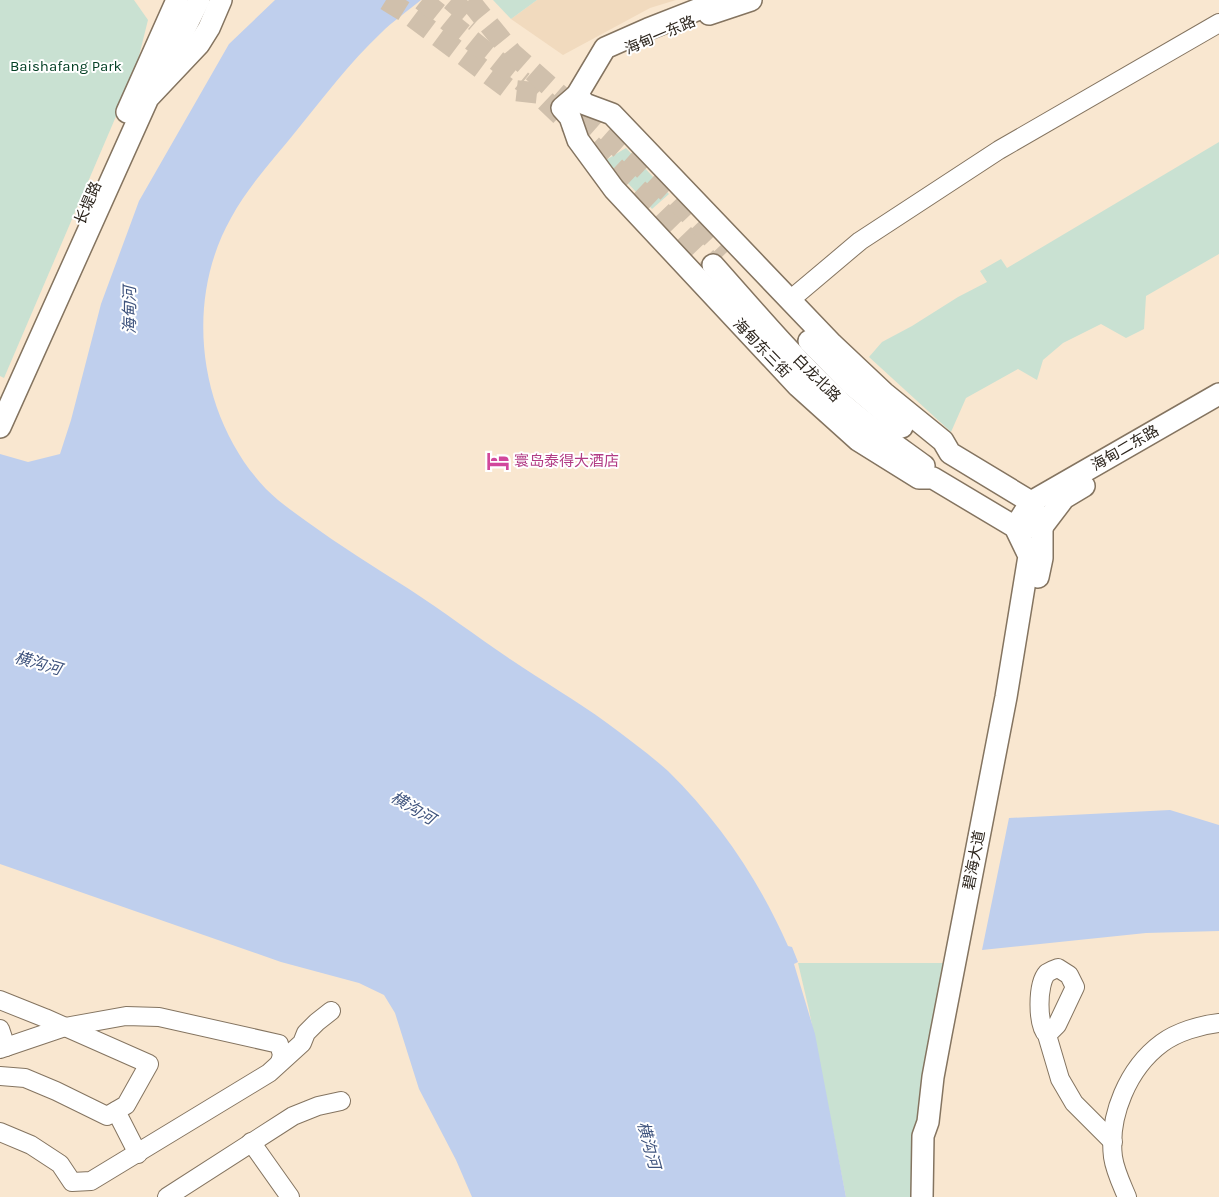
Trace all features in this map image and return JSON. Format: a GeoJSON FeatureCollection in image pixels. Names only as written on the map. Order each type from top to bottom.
{"type":"FeatureCollection","features":[{"type":"Feature","properties":{"kind":"main road","name":"长堤路"},"geometry":{"type":"LineString","coordinates":[[1,417],[42,313],[104,166],[177,0]]}},
{"type":"Feature","properties":{"kind":"main road"},"geometry":{"type":"LineString","coordinates":[[1,417],[148,98],[156,73],[174,50],[199,0]]}},
{"type":"Feature","properties":{"kind":"main road"},"geometry":{"type":"LineString","coordinates":[[148,98],[199,44],[209,28],[221,0]]}},
{"type":"Feature","properties":{"kind":"main road","name":"海甸一东路"},"geometry":{"type":"LineString","coordinates":[[573,106],[606,48],[648,28],[722,0]]}},
{"type":"Feature","properties":{"kind":"main road","name":"海甸一东路"},"geometry":{"type":"LineString","coordinates":[[573,106],[614,55],[692,20],[751,0]]}},
{"type":"Feature","properties":{"kind":"main road"},"geometry":{"type":"LineString","coordinates":[[573,106],[612,114],[855,368],[943,441],[950,453],[1031,502],[1042,527],[1015,527]]}},
{"type":"Feature","properties":{"kind":"main road","name":"海甸东三街"},"geometry":{"type":"LineString","coordinates":[[573,106],[578,140],[614,189],[803,391],[858,440],[919,478],[933,478],[1015,527]]}},
{"type":"Feature","properties":{"kind":"main road","name":"白龙北路"},"geometry":{"type":"LineString","coordinates":[[933,478],[927,468],[869,426],[836,398],[800,361],[720,259],[863,394],[936,452],[950,453]]}},
{"type":"Feature","properties":{"kind":"main road","name":"海甸二东路"},"geometry":{"type":"LineString","coordinates":[[1031,502],[1219,394]]}},
{"type":"Feature","properties":{"kind":"main road","name":"海甸二东路"},"geometry":{"type":"LineString","coordinates":[[1042,527],[1064,498],[1219,408]]}},
{"type":"Feature","properties":{"kind":"main road"},"geometry":{"type":"LineString","coordinates":[[1015,527],[1031,502]]}},
{"type":"Feature","properties":{"kind":"main road","name":"碧海大道"},"geometry":{"type":"LineString","coordinates":[[922,1197],[923,1136],[928,1122],[941,1034],[1006,697],[1029,556],[1015,527]]}},
{"type":"Feature","properties":{"kind":"main road","name":"碧海大道"},"geometry":{"type":"LineString","coordinates":[[932,1197],[933,1141],[943,1058],[984,842],[1002,766],[1042,558],[1042,527]]}},
{"type":"Feature","properties":{"kind":"street"},"geometry":{"type":"LineString","coordinates":[[790,300],[860,241],[999,150],[1219,24]]}},
{"type":"Feature","properties":{"kind":"street"},"geometry":{"type":"LineString","coordinates":[[0,1000],[150,1064],[126,1105],[107,1116],[25,1078],[0,1076]]}},
{"type":"Feature","properties":{"kind":"street"},"geometry":{"type":"LineString","coordinates":[[0,1132],[31,1145],[60,1164],[72,1182],[91,1181],[269,1073],[302,1043],[306,1033],[317,1022],[331,1011]]}},
{"type":"Feature","properties":{"kind":"street"},"geometry":{"type":"LineString","coordinates":[[0,1029],[3,1048],[65,1027],[126,1016],[159,1017],[279,1044],[282,1055],[280,1062]]}},
{"type":"Feature","properties":{"kind":"street"},"geometry":{"type":"LineString","coordinates":[[1127,1197],[1113,1159],[1115,1114],[1126,1088],[1142,1060],[1163,1042],[1207,1024],[1219,1023]]}},
{"type":"Feature","properties":{"kind":"street"},"geometry":{"type":"LineString","coordinates":[[1047,1035],[1060,1079],[1074,1103],[1113,1142]]}},
{"type":"Feature","properties":{"kind":"street"},"geometry":{"type":"LineString","coordinates":[[167,1197],[293,1116],[318,1106],[341,1101]]}},
{"type":"Feature","properties":{"kind":"street"},"geometry":{"type":"LineString","coordinates":[[116,1111],[138,1154]]}},
{"type":"Feature","properties":{"kind":"street"},"geometry":{"type":"LineString","coordinates":[[251,1142],[290,1197]]}},
{"type":"Feature","properties":{"kind":"shaded area"},"geometry":{"type":"Polygon","coordinates":[[[537,0],[676,0],[650,8],[563,55],[511,19],[537,0]]]}},
{"type":"Feature","properties":{"kind":"green space","name":"Baishafang Park"},"geometry":{"type":"Polygon","coordinates":[[[0,0],[134,0],[148,20],[135,72],[4,378],[0,376],[0,0]]]}},
{"type":"Feature","properties":{"kind":"green space"},"geometry":{"type":"Polygon","coordinates":[[[493,0],[537,0],[511,19],[493,0]]]}},
{"type":"Feature","properties":{"kind":"green space"},"geometry":{"type":"Polygon","coordinates":[[[1219,142],[1219,254],[1146,296],[1144,329],[1126,338],[1101,324],[1063,343],[1043,360],[1037,380],[1018,369],[966,398],[951,432],[869,357],[882,342],[987,282],[980,271],[1001,259],[1007,268],[1219,142]]]}},
{"type":"Feature","properties":{"kind":"green space"},"geometry":{"type":"Polygon","coordinates":[[[626,148],[669,194],[652,209],[606,160],[626,148]]]}},
{"type":"Feature","properties":{"kind":"green space"},"geometry":{"type":"Polygon","coordinates":[[[798,963],[955,963],[925,1197],[846,1197],[798,963]]]}},
{"type":"Feature","properties":{"kind":"water"},"geometry":{"type":"Polygon","coordinates":[[[275,0],[421,0],[370,44],[327,92],[253,184],[231,218],[216,251],[207,286],[203,322],[205,359],[213,394],[226,429],[243,460],[266,489],[280,502],[331,539],[422,597],[510,659],[583,706],[646,752],[687,790],[721,831],[751,875],[788,946],[792,947],[798,962],[794,964],[815,1034],[846,1197],[472,1197],[456,1160],[419,1089],[395,1013],[384,995],[359,983],[281,962],[0,864],[0,454],[28,462],[60,454],[71,420],[101,304],[139,201],[229,44],[275,0]]]}},
{"type":"Feature","properties":{"kind":"water"},"geometry":{"type":"Polygon","coordinates":[[[1170,810],[1219,825],[1219,931],[1146,933],[982,950],[1009,818],[1170,810]]]}},
{"type":"Feature","properties":{"kind":"tunnel"},"geometry":{"type":"LineString","coordinates":[[386,0],[407,13],[510,90],[537,93],[661,211],[713,265]]}},
{"type":"Feature","properties":{"kind":"tunnel"},"geometry":{"type":"LineString","coordinates":[[422,0],[523,82]]}},
{"type":"Feature","properties":{"kind":"tunnel"},"geometry":{"type":"LineString","coordinates":[[451,0],[476,22]]}},
{"type":"Feature","properties":{"kind":"tunnel"},"geometry":{"type":"LineString","coordinates":[[469,0],[512,53],[640,166],[674,198],[726,253]]}},
{"type":"Feature","properties":{"kind":"place","name":"寰岛泰得大酒店"},"geometry":{"type":"Point","coordinates":[498,461]}},
{"type":"Feature","properties":{"kind":"water label","name":"海甸河"},"geometry":{"type":"Point","coordinates":[129,310]}},
{"type":"Feature","properties":{"kind":"water label","name":"横沟河"},"geometry":{"type":"Point","coordinates":[38,663]}},
{"type":"Feature","properties":{"kind":"water label","name":"横沟河"},"geometry":{"type":"Point","coordinates":[413,808]}},
{"type":"Feature","properties":{"kind":"water label","name":"横沟河"},"geometry":{"type":"Point","coordinates":[649,1145]}}]}
